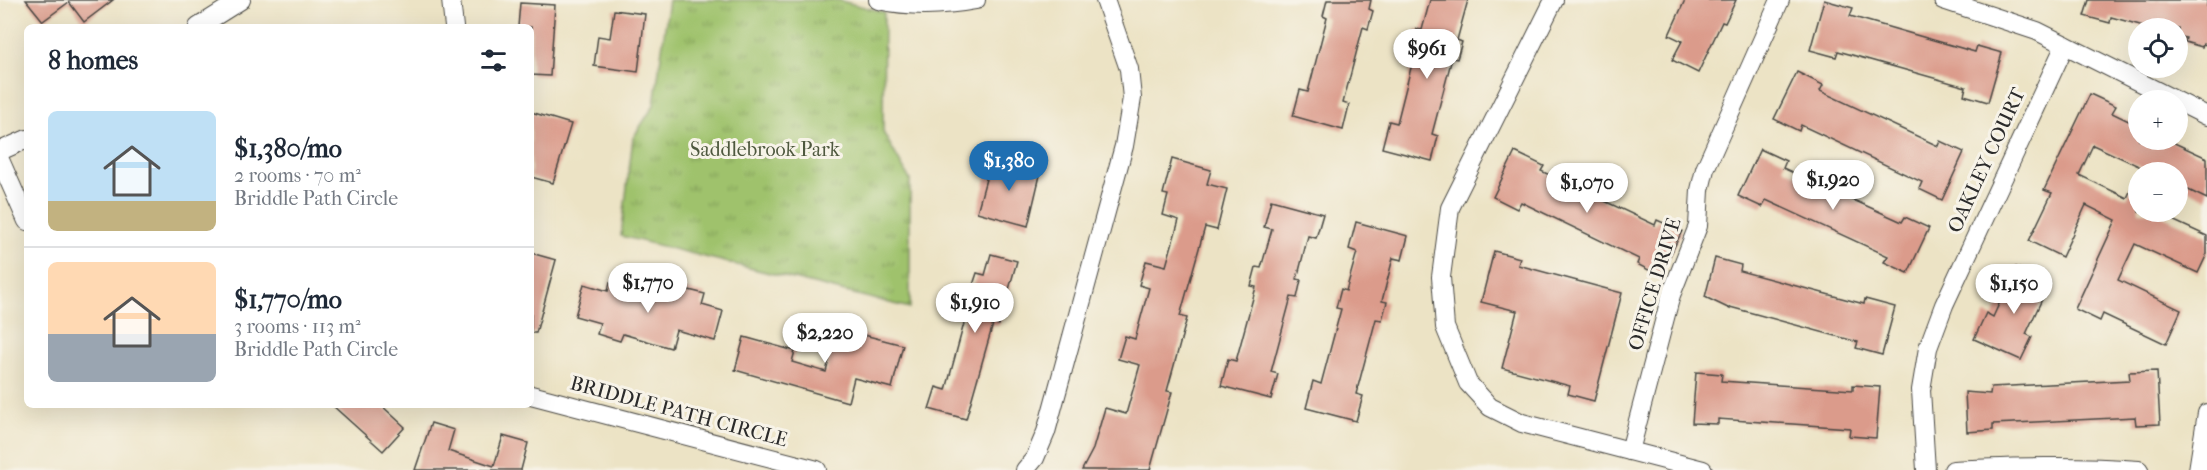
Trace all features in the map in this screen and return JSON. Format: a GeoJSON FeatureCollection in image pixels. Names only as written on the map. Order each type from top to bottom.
{"type":"FeatureCollection","features":[{"type":"Feature","properties":{"kind":"street"},"geometry":{"type":"LineString","coordinates":[[203,24],[241,0]]}},
{"type":"Feature","properties":{"kind":"street"},"geometry":{"type":"LineString","coordinates":[[451,0],[454,24]]}},
{"type":"Feature","properties":{"kind":"street"},"geometry":{"type":"LineString","coordinates":[[878,0],[899,4],[960,3],[976,0]]}},
{"type":"Feature","properties":{"kind":"street"},"geometry":{"type":"LineString","coordinates":[[1025,470],[1035,458],[1046,432],[1124,146],[1131,112],[1129,69],[1105,0]]}},
{"type":"Feature","properties":{"kind":"street"},"geometry":{"type":"LineString","coordinates":[[1554,0],[1450,208],[1441,277],[1444,327],[1468,383],[1490,407],[1522,423],[1703,470]]}},
{"type":"Feature","properties":{"kind":"street","name":"OFFICE DRIVE"},"geometry":{"type":"LineString","coordinates":[[1630,451],[1671,295],[1698,226],[1700,190],[1705,169],[1780,0]]}},
{"type":"Feature","properties":{"kind":"street"},"geometry":{"type":"LineString","coordinates":[[1943,0],[2037,31],[2207,116]]}},
{"type":"Feature","properties":{"kind":"street","name":"OAKLEY COURT"},"geometry":{"type":"LineString","coordinates":[[1926,470],[1921,390],[1928,348],[1944,305],[2065,45]]}},
{"type":"Feature","properties":{"kind":"street"},"geometry":{"type":"LineString","coordinates":[[0,151],[24,139]]}},
{"type":"Feature","properties":{"kind":"street"},"geometry":{"type":"LineString","coordinates":[[0,160],[24,214]]}},
{"type":"Feature","properties":{"kind":"street","name":"BRIDDLE PATH CIRCLE"},"geometry":{"type":"LineString","coordinates":[[534,396],[816,470]]}},
{"type":"Feature","properties":{"kind":"street"},"geometry":{"type":"LineString","coordinates":[[2198,470],[2207,413]]}},
{"type":"Feature","properties":{"kind":"street"},"geometry":{"type":"LineString","coordinates":[[1953,470],[2060,466],[2139,470]]}},
{"type":"Feature","properties":{"kind":"green space","name":"Saddlebrook Park"},"geometry":{"type":"Polygon","coordinates":[[[669,0],[837,0],[884,12],[883,132],[910,180],[910,308],[621,236],[633,138],[654,105],[669,0]]]}},
{"type":"Feature","properties":{"kind":"building"},"geometry":{"type":"Polygon","coordinates":[[[26,0],[113,0],[84,22],[69,2],[43,21],[26,0]]]}},
{"type":"Feature","properties":{"kind":"building"},"geometry":{"type":"Polygon","coordinates":[[[1327,0],[1371,0],[1369,9],[1373,11],[1368,29],[1363,27],[1343,103],[1349,105],[1343,130],[1293,116],[1300,90],[1308,92],[1327,18],[1323,16],[1327,0]]]}},
{"type":"Feature","properties":{"kind":"building"},"geometry":{"type":"Polygon","coordinates":[[[1430,0],[1468,0],[1457,40],[1462,42],[1457,59],[1452,58],[1432,134],[1438,136],[1432,161],[1382,148],[1389,121],[1397,123],[1416,48],[1412,47],[1417,29],[1422,30],[1430,0]]]}},
{"type":"Feature","properties":{"kind":"building"},"geometry":{"type":"Polygon","coordinates":[[[1685,0],[1736,0],[1725,23],[1722,22],[1698,73],[1672,60],[1682,41],[1669,35],[1685,0]]]}},
{"type":"Feature","properties":{"kind":"building"},"geometry":{"type":"Polygon","coordinates":[[[1824,0],[1853,8],[1850,16],[1975,52],[1977,46],[2002,53],[1988,102],[1964,95],[1966,87],[1838,51],[1836,57],[1810,50],[1824,0]]]}},
{"type":"Feature","properties":{"kind":"building"},"geometry":{"type":"Polygon","coordinates":[[[2089,0],[2207,0],[2207,45],[2203,44],[2202,47],[2188,43],[2188,18],[2128,18],[2128,22],[2111,17],[2110,23],[2084,16],[2089,0]]]}},
{"type":"Feature","properties":{"kind":"building"},"geometry":{"type":"Polygon","coordinates":[[[520,3],[555,5],[550,76],[534,75],[534,24],[518,24],[520,3]]]}},
{"type":"Feature","properties":{"kind":"building"},"geometry":{"type":"Polygon","coordinates":[[[614,10],[645,14],[638,72],[594,66],[598,36],[610,38],[614,10]]]}},
{"type":"Feature","properties":{"kind":"building"},"geometry":{"type":"Polygon","coordinates":[[[1797,72],[1823,85],[1820,91],[1938,146],[1940,141],[1964,152],[1942,200],[1919,189],[1922,182],[1801,125],[1799,131],[1774,119],[1797,72]]]}},
{"type":"Feature","properties":{"kind":"building"},"geometry":{"type":"Polygon","coordinates":[[[2090,94],[2116,106],[2112,113],[2128,121],[2128,150],[2188,149],[2207,158],[2207,199],[2188,190],[2188,162],[2130,162],[2093,145],[2079,175],[2127,198],[2128,196],[2128,222],[2177,222],[2207,236],[2207,254],[2198,273],[2135,244],[2118,280],[2181,310],[2166,344],[2103,314],[2100,321],[2075,309],[2116,220],[2086,205],[2062,257],[2029,241],[2052,193],[2044,190],[2090,94]]]}},
{"type":"Feature","properties":{"kind":"building"},"geometry":{"type":"Polygon","coordinates":[[[534,113],[571,124],[553,183],[534,178],[534,113]]]}},
{"type":"Feature","properties":{"kind":"building"},"geometry":{"type":"Polygon","coordinates":[[[1760,149],[1786,161],[1783,168],[1902,222],[1905,217],[1929,228],[1908,273],[1884,262],[1888,256],[1766,200],[1762,207],[1738,196],[1760,149]]]}},
{"type":"Feature","properties":{"kind":"building"},"geometry":{"type":"Polygon","coordinates":[[[1515,152],[1544,166],[1541,171],[1655,225],[1657,220],[1682,231],[1660,276],[1637,264],[1639,259],[1521,202],[1517,209],[1493,197],[1515,152]]]}},
{"type":"Feature","properties":{"kind":"building"},"geometry":{"type":"Polygon","coordinates":[[[992,157],[1041,171],[1028,226],[977,212],[992,157]]]}},
{"type":"Feature","properties":{"kind":"building"},"geometry":{"type":"Polygon","coordinates":[[[1172,159],[1211,170],[1207,184],[1227,189],[1217,230],[1205,227],[1180,316],[1187,318],[1167,391],[1172,392],[1150,470],[1082,470],[1093,449],[1105,408],[1126,414],[1140,365],[1118,359],[1125,336],[1135,339],[1149,288],[1139,285],[1146,261],[1166,266],[1179,220],[1163,215],[1168,195],[1163,194],[1172,159]]]}},
{"type":"Feature","properties":{"kind":"building"},"geometry":{"type":"Polygon","coordinates":[[[1271,200],[1323,214],[1316,238],[1308,236],[1297,279],[1301,280],[1297,298],[1291,297],[1271,372],[1278,374],[1271,399],[1221,386],[1228,359],[1236,361],[1256,287],[1251,286],[1256,267],[1261,268],[1272,229],[1264,227],[1271,200]]]}},
{"type":"Feature","properties":{"kind":"building"},"geometry":{"type":"Polygon","coordinates":[[[1356,222],[1408,236],[1402,260],[1393,258],[1382,301],[1387,302],[1382,320],[1376,319],[1356,394],[1363,396],[1356,421],[1306,408],[1313,381],[1321,384],[1341,309],[1336,308],[1341,289],[1346,291],[1357,252],[1349,249],[1356,222]]]}},
{"type":"Feature","properties":{"kind":"building"},"geometry":{"type":"Polygon","coordinates":[[[1494,251],[1520,258],[1518,265],[1622,293],[1594,401],[1568,394],[1570,386],[1502,368],[1517,311],[1481,302],[1494,251]]]}},
{"type":"Feature","properties":{"kind":"building"},"geometry":{"type":"Polygon","coordinates":[[[534,254],[556,260],[536,333],[534,333],[534,254]]]}},
{"type":"Feature","properties":{"kind":"building"},"geometry":{"type":"Polygon","coordinates":[[[991,254],[1017,261],[999,325],[993,324],[966,419],[929,409],[936,387],[946,390],[966,316],[951,312],[958,287],[971,291],[977,273],[985,275],[991,254]]]}},
{"type":"Feature","properties":{"kind":"building"},"geometry":{"type":"Polygon","coordinates":[[[1715,258],[1741,265],[1740,271],[1864,304],[1865,299],[1895,307],[1882,355],[1856,348],[1858,342],[1730,307],[1730,309],[1705,297],[1715,258]]]}},
{"type":"Feature","properties":{"kind":"building"},"geometry":{"type":"Polygon","coordinates":[[[2016,267],[2050,282],[2026,334],[2032,337],[2021,360],[1974,339],[1986,313],[1993,317],[2016,267]]]}},
{"type":"Feature","properties":{"kind":"building"},"geometry":{"type":"Polygon","coordinates":[[[610,282],[661,297],[663,291],[683,297],[685,289],[705,294],[702,305],[723,311],[715,341],[676,330],[671,348],[623,334],[620,341],[597,334],[600,323],[575,316],[584,284],[608,291],[610,282]]]}},
{"type":"Feature","properties":{"kind":"building"},"geometry":{"type":"Polygon","coordinates":[[[837,328],[903,345],[892,388],[854,378],[848,402],[735,370],[744,337],[795,351],[792,362],[826,372],[837,328]]]}},
{"type":"Feature","properties":{"kind":"building"},"geometry":{"type":"Polygon","coordinates":[[[2157,371],[2160,424],[2136,425],[2135,417],[1993,424],[1993,430],[1967,432],[1965,392],[1990,394],[1991,387],[2130,380],[2129,372],[2157,371]]]}},
{"type":"Feature","properties":{"kind":"building"},"geometry":{"type":"Polygon","coordinates":[[[1696,372],[1722,374],[1721,381],[1853,390],[1853,385],[1880,387],[1876,438],[1849,436],[1850,428],[1718,419],[1718,424],[1692,423],[1696,372]]]}},
{"type":"Feature","properties":{"kind":"building"},"geometry":{"type":"Polygon","coordinates":[[[335,408],[384,408],[405,427],[383,451],[335,408]]]}},
{"type":"Feature","properties":{"kind":"building"},"geometry":{"type":"Polygon","coordinates":[[[431,423],[454,430],[448,451],[494,466],[503,436],[528,443],[521,470],[415,470],[431,423]]]}}]}
